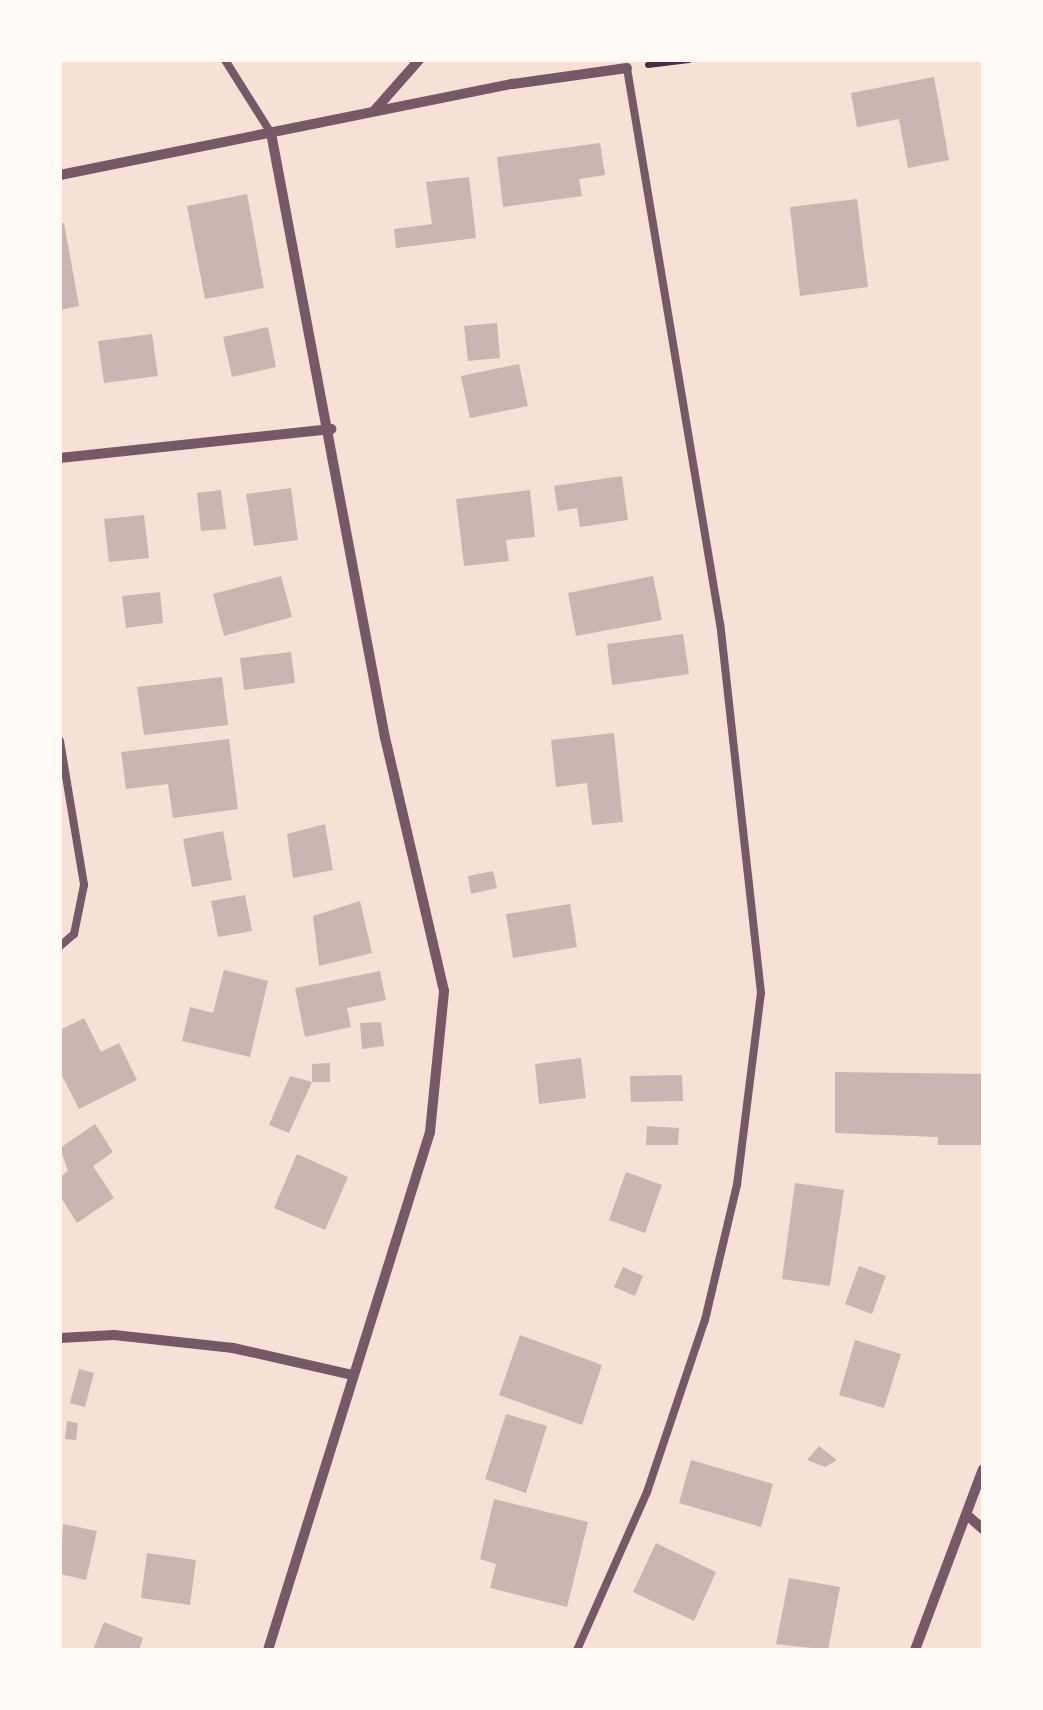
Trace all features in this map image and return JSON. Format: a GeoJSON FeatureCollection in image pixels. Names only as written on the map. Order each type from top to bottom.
{"type":"FeatureCollection","features":[{"type":"Feature","properties":{"kind":"street"},"geometry":{"type":"LineString","coordinates":[[373,112],[418,60]]}},
{"type":"Feature","properties":{"kind":"street"},"geometry":{"type":"LineString","coordinates":[[60,176],[373,112],[628,68]]}},
{"type":"Feature","properties":{"kind":"street"},"geometry":{"type":"LineString","coordinates":[[268,1650],[430,1132],[444,991],[385,738],[330,429],[271,133]]}},
{"type":"Feature","properties":{"kind":"street"},"geometry":{"type":"LineString","coordinates":[[60,458],[330,429]]}},
{"type":"Feature","properties":{"kind":"street"},"geometry":{"type":"LineString","coordinates":[[60,1338],[114,1335],[232,1348],[353,1375]]}},
{"type":"Feature","properties":{"kind":"street"},"geometry":{"type":"LineString","coordinates":[[915,1650],[983,1469]]}},
{"type":"Feature","properties":{"kind":"street"},"geometry":{"type":"LineString","coordinates":[[968,1516],[983,1529]]}},
{"type":"Feature","properties":{"kind":"lane"},"geometry":{"type":"LineString","coordinates":[[226,60],[271,133]]}},
{"type":"Feature","properties":{"kind":"lane"},"geometry":{"type":"LineString","coordinates":[[577,1650],[647,1492],[706,1320],[736,1185],[761,993],[720,624],[628,68]]}},
{"type":"Feature","properties":{"kind":"lane"},"geometry":{"type":"LineString","coordinates":[[60,742],[84,884],[74,934],[60,946]]}},
{"type":"Feature","properties":{"kind":"path"},"geometry":{"type":"LineString","coordinates":[[628,68],[689,60]]}},
{"type":"Feature","properties":{"kind":"building"},"geometry":{"type":"Polygon","coordinates":[[[934,77],[949,160],[908,168],[899,119],[857,127],[851,93],[934,77]]]}},
{"type":"Feature","properties":{"kind":"building"},"geometry":{"type":"Polygon","coordinates":[[[600,143],[605,175],[579,179],[582,196],[503,207],[497,157],[600,143]]]}},
{"type":"Feature","properties":{"kind":"building"},"geometry":{"type":"Polygon","coordinates":[[[469,177],[476,238],[396,248],[394,229],[432,224],[426,182],[469,177]]]}},
{"type":"Feature","properties":{"kind":"building"},"geometry":{"type":"Polygon","coordinates":[[[247,194],[264,288],[205,299],[187,206],[247,194]]]}},
{"type":"Feature","properties":{"kind":"building"},"geometry":{"type":"Polygon","coordinates":[[[857,199],[868,287],[800,296],[790,207],[857,199]]]}},
{"type":"Feature","properties":{"kind":"building"},"geometry":{"type":"Polygon","coordinates":[[[64,223],[79,306],[60,310],[60,224],[64,223]]]}},
{"type":"Feature","properties":{"kind":"building"},"geometry":{"type":"Polygon","coordinates":[[[497,323],[500,358],[468,361],[464,326],[497,323]]]}},
{"type":"Feature","properties":{"kind":"building"},"geometry":{"type":"Polygon","coordinates":[[[268,327],[276,367],[232,377],[223,337],[268,327]]]}},
{"type":"Feature","properties":{"kind":"building"},"geometry":{"type":"Polygon","coordinates":[[[152,334],[158,376],[104,383],[98,341],[152,334]]]}},
{"type":"Feature","properties":{"kind":"building"},"geometry":{"type":"Polygon","coordinates":[[[519,364],[528,406],[470,418],[461,376],[519,364]]]}},
{"type":"Feature","properties":{"kind":"building"},"geometry":{"type":"Polygon","coordinates":[[[622,476],[628,520],[580,527],[577,508],[558,511],[554,486],[622,476]]]}},
{"type":"Feature","properties":{"kind":"building"},"geometry":{"type":"Polygon","coordinates":[[[291,488],[298,540],[254,546],[246,494],[291,488]]]}},
{"type":"Feature","properties":{"kind":"building"},"geometry":{"type":"Polygon","coordinates":[[[221,490],[226,529],[201,531],[197,493],[221,490]]]}},
{"type":"Feature","properties":{"kind":"building"},"geometry":{"type":"Polygon","coordinates":[[[530,490],[535,537],[506,540],[509,561],[464,566],[456,499],[530,490]]]}},
{"type":"Feature","properties":{"kind":"building"},"geometry":{"type":"Polygon","coordinates":[[[144,515],[149,558],[109,562],[104,519],[144,515]]]}},
{"type":"Feature","properties":{"kind":"building"},"geometry":{"type":"Polygon","coordinates":[[[281,576],[292,617],[224,636],[213,594],[281,576]]]}},
{"type":"Feature","properties":{"kind":"building"},"geometry":{"type":"Polygon","coordinates":[[[653,576],[662,620],[576,636],[568,593],[653,576]]]}},
{"type":"Feature","properties":{"kind":"building"},"geometry":{"type":"Polygon","coordinates":[[[160,592],[163,623],[126,628],[122,596],[160,592]]]}},
{"type":"Feature","properties":{"kind":"building"},"geometry":{"type":"Polygon","coordinates":[[[683,634],[689,674],[612,685],[607,644],[683,634]]]}},
{"type":"Feature","properties":{"kind":"building"},"geometry":{"type":"Polygon","coordinates":[[[291,652],[295,683],[244,690],[240,658],[291,652]]]}},
{"type":"Feature","properties":{"kind":"building"},"geometry":{"type":"Polygon","coordinates":[[[222,677],[228,725],[144,735],[137,687],[222,677]]]}},
{"type":"Feature","properties":{"kind":"building"},"geometry":{"type":"Polygon","coordinates":[[[614,733],[623,822],[592,825],[587,783],[556,787],[551,740],[614,733]]]}},
{"type":"Feature","properties":{"kind":"building"},"geometry":{"type":"Polygon","coordinates":[[[229,739],[238,809],[173,818],[168,784],[126,789],[121,752],[229,739]]]}},
{"type":"Feature","properties":{"kind":"building"},"geometry":{"type":"Polygon","coordinates":[[[325,824],[333,870],[293,878],[287,834],[325,824]]]}},
{"type":"Feature","properties":{"kind":"building"},"geometry":{"type":"Polygon","coordinates":[[[223,831],[232,880],[192,887],[183,839],[223,831]]]}},
{"type":"Feature","properties":{"kind":"building"},"geometry":{"type":"Polygon","coordinates":[[[493,871],[497,888],[471,894],[468,876],[493,871]]]}},
{"type":"Feature","properties":{"kind":"building"},"geometry":{"type":"Polygon","coordinates":[[[245,895],[252,931],[218,937],[211,901],[245,895]]]}},
{"type":"Feature","properties":{"kind":"building"},"geometry":{"type":"Polygon","coordinates":[[[360,901],[372,953],[319,966],[313,916],[360,901]]]}},
{"type":"Feature","properties":{"kind":"building"},"geometry":{"type":"Polygon","coordinates":[[[570,904],[577,947],[513,958],[506,914],[570,904]]]}},
{"type":"Feature","properties":{"kind":"building"},"geometry":{"type":"Polygon","coordinates":[[[224,970],[268,981],[250,1057],[182,1041],[190,1007],[213,1013],[224,970]]]}},
{"type":"Feature","properties":{"kind":"building"},"geometry":{"type":"Polygon","coordinates":[[[380,971],[386,1000],[347,1008],[351,1027],[305,1037],[295,988],[380,971]]]}},
{"type":"Feature","properties":{"kind":"building"},"geometry":{"type":"Polygon","coordinates":[[[84,1018],[101,1052],[119,1043],[137,1080],[79,1109],[60,1072],[60,1030],[84,1018]]]}},
{"type":"Feature","properties":{"kind":"building"},"geometry":{"type":"Polygon","coordinates":[[[381,1022],[384,1046],[362,1049],[360,1023],[381,1022]]]}},
{"type":"Feature","properties":{"kind":"building"},"geometry":{"type":"Polygon","coordinates":[[[581,1058],[586,1098],[539,1104],[535,1064],[581,1058]]]}},
{"type":"Feature","properties":{"kind":"building"},"geometry":{"type":"Polygon","coordinates":[[[330,1063],[330,1082],[312,1082],[312,1064],[330,1063]]]}},
{"type":"Feature","properties":{"kind":"building"},"geometry":{"type":"Polygon","coordinates":[[[835,1072],[983,1074],[982,1145],[938,1145],[938,1137],[835,1133],[835,1072]]]}},
{"type":"Feature","properties":{"kind":"building"},"geometry":{"type":"Polygon","coordinates":[[[682,1075],[683,1101],[631,1102],[630,1076],[682,1075]]]}},
{"type":"Feature","properties":{"kind":"building"},"geometry":{"type":"Polygon","coordinates":[[[290,1076],[312,1082],[289,1133],[269,1125],[290,1076]]]}},
{"type":"Feature","properties":{"kind":"building"},"geometry":{"type":"Polygon","coordinates":[[[95,1124],[113,1152],[93,1166],[114,1198],[77,1223],[60,1196],[60,1177],[68,1171],[60,1148],[95,1124]]]}},
{"type":"Feature","properties":{"kind":"building"},"geometry":{"type":"Polygon","coordinates":[[[647,1126],[679,1128],[678,1145],[646,1145],[647,1126]]]}},
{"type":"Feature","properties":{"kind":"building"},"geometry":{"type":"Polygon","coordinates":[[[297,1154],[348,1177],[325,1230],[274,1208],[297,1154]]]}},
{"type":"Feature","properties":{"kind":"building"},"geometry":{"type":"Polygon","coordinates":[[[626,1172],[662,1185],[645,1233],[609,1220],[626,1172]]]}},
{"type":"Feature","properties":{"kind":"building"},"geometry":{"type":"Polygon","coordinates":[[[795,1183],[844,1190],[830,1286],[782,1279],[795,1183]]]}},
{"type":"Feature","properties":{"kind":"building"},"geometry":{"type":"Polygon","coordinates":[[[859,1266],[886,1276],[872,1314],[845,1304],[859,1266]]]}},
{"type":"Feature","properties":{"kind":"building"},"geometry":{"type":"Polygon","coordinates":[[[623,1267],[643,1276],[635,1296],[614,1287],[623,1267]]]}},
{"type":"Feature","properties":{"kind":"building"},"geometry":{"type":"Polygon","coordinates":[[[520,1335],[602,1365],[582,1425],[499,1395],[520,1335]]]}},
{"type":"Feature","properties":{"kind":"building"},"geometry":{"type":"Polygon","coordinates":[[[855,1340],[901,1354],[884,1408],[839,1395],[855,1340]]]}},
{"type":"Feature","properties":{"kind":"building"},"geometry":{"type":"Polygon","coordinates":[[[79,1369],[94,1373],[85,1407],[70,1403],[79,1369]]]}},
{"type":"Feature","properties":{"kind":"building"},"geometry":{"type":"Polygon","coordinates":[[[506,1414],[547,1426],[526,1493],[485,1479],[506,1414]]]}},
{"type":"Feature","properties":{"kind":"building"},"geometry":{"type":"Polygon","coordinates":[[[67,1421],[78,1423],[76,1440],[65,1439],[67,1421]]]}},
{"type":"Feature","properties":{"kind":"building"},"geometry":{"type":"Polygon","coordinates":[[[819,1446],[837,1460],[825,1467],[807,1460],[819,1446]]]}},
{"type":"Feature","properties":{"kind":"building"},"geometry":{"type":"Polygon","coordinates":[[[691,1460],[773,1484],[761,1527],[679,1503],[691,1460]]]}},
{"type":"Feature","properties":{"kind":"building"},"geometry":{"type":"Polygon","coordinates":[[[494,1499],[588,1522],[567,1607],[490,1588],[496,1564],[480,1559],[494,1499]]]}},
{"type":"Feature","properties":{"kind":"building"},"geometry":{"type":"Polygon","coordinates":[[[63,1524],[97,1531],[86,1580],[60,1574],[63,1524]]]}},
{"type":"Feature","properties":{"kind":"building"},"geometry":{"type":"Polygon","coordinates":[[[656,1543],[716,1572],[694,1621],[633,1592],[656,1543]]]}},
{"type":"Feature","properties":{"kind":"building"},"geometry":{"type":"Polygon","coordinates":[[[147,1553],[196,1560],[190,1605],[141,1598],[147,1553]]]}},
{"type":"Feature","properties":{"kind":"building"},"geometry":{"type":"Polygon","coordinates":[[[789,1578],[840,1587],[828,1650],[776,1644],[789,1578]]]}},
{"type":"Feature","properties":{"kind":"building"},"geometry":{"type":"Polygon","coordinates":[[[104,1622],[143,1638],[139,1650],[93,1650],[104,1622]]]}}]}
